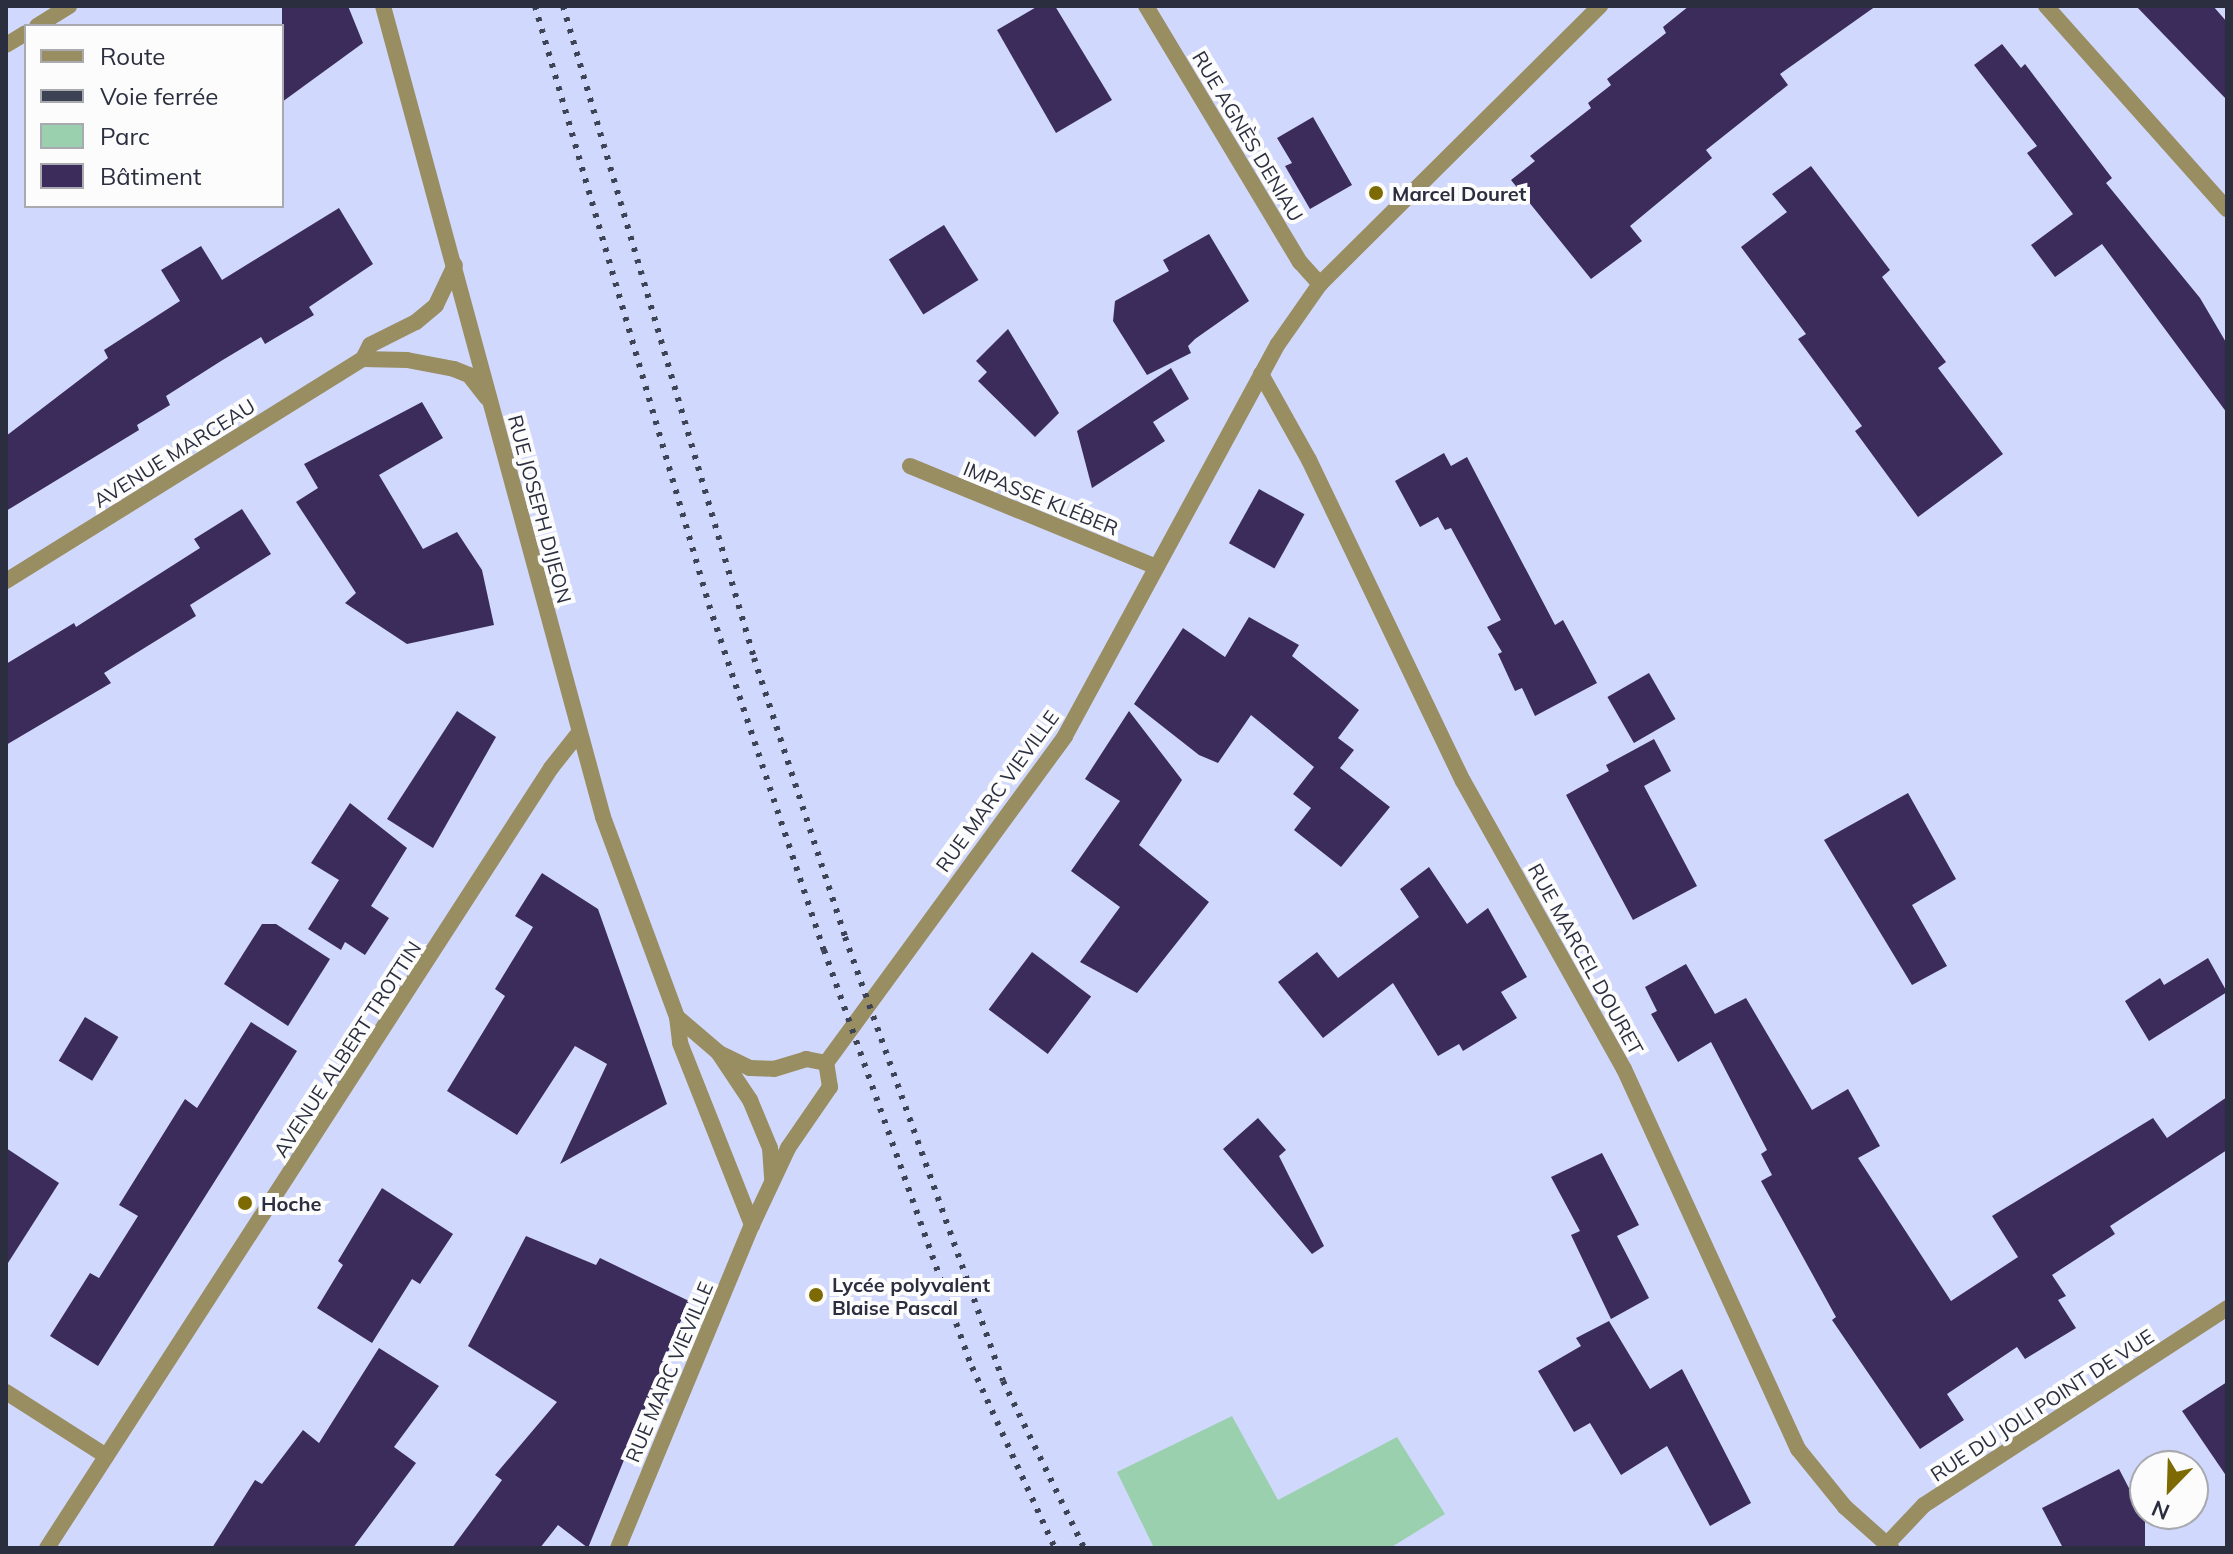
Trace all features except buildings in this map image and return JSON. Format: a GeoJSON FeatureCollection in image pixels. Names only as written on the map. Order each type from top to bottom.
{"type":"FeatureCollection","features":[{"type":"Feature","properties":{"kind":"street"},"geometry":{"type":"LineString","coordinates":[[40,24],[69,6]]}},
{"type":"Feature","properties":{"kind":"street","name":"RUE JOSEPH DIJEON"},"geometry":{"type":"LineString","coordinates":[[383,6],[465,299],[578,734],[677,1017],[680,1043],[752,1225]]}},
{"type":"Feature","properties":{"kind":"street","name":"RUE AGNÈS DENIAU"},"geometry":{"type":"LineString","coordinates":[[1146,6],[1300,262],[1320,284]]}},
{"type":"Feature","properties":{"kind":"street","name":"RUE MARC VIEVILLE"},"geometry":{"type":"LineString","coordinates":[[618,1548],[752,1225],[788,1148],[830,1087],[826,1063],[901,955],[1065,736],[1261,374],[1320,284],[1600,6]]}},
{"type":"Feature","properties":{"kind":"street"},"geometry":{"type":"LineString","coordinates":[[2046,6],[2227,209]]}},
{"type":"Feature","properties":{"kind":"street"},"geometry":{"type":"LineString","coordinates":[[6,45],[24,34]]}},
{"type":"Feature","properties":{"kind":"street","name":"AVENUE MARCEAU"},"geometry":{"type":"LineString","coordinates":[[6,581],[363,359],[370,345],[416,322],[436,305],[455,265]]}},
{"type":"Feature","properties":{"kind":"street"},"geometry":{"type":"LineString","coordinates":[[363,359],[407,360],[454,369],[469,375],[492,403]]}},
{"type":"Feature","properties":{"kind":"street","name":"RUE MARCEL DOURET"},"geometry":{"type":"LineString","coordinates":[[1261,374],[1309,460],[1463,781],[1624,1069],[1798,1449],[1845,1507],[1889,1546]]}},
{"type":"Feature","properties":{"kind":"street","name":"IMPASSE KLÉBER"},"geometry":{"type":"LineString","coordinates":[[910,466],[1156,567]]}},
{"type":"Feature","properties":{"kind":"street","name":"AVENUE ALBERT TROTTIN"},"geometry":{"type":"LineString","coordinates":[[47,1548],[551,768],[578,734]]}},
{"type":"Feature","properties":{"kind":"street"},"geometry":{"type":"LineString","coordinates":[[677,1017],[718,1052],[750,1068],[774,1069],[806,1059],[826,1063]]}},
{"type":"Feature","properties":{"kind":"street"},"geometry":{"type":"LineString","coordinates":[[718,1052],[750,1100],[770,1148],[772,1182]]}},
{"type":"Feature","properties":{"kind":"street","name":"RUE DU JOLI POINT DE VUE"},"geometry":{"type":"LineString","coordinates":[[1889,1546],[1924,1505],[2227,1308]]}},
{"type":"Feature","properties":{"kind":"street"},"geometry":{"type":"LineString","coordinates":[[6,1392],[106,1456]]}},
{"type":"Feature","properties":{"kind":"green space"},"geometry":{"type":"Polygon","coordinates":[[[1232,1416],[1278,1500],[1397,1437],[1445,1514],[1390,1548],[1154,1548],[1117,1472],[1232,1416]]]}},
{"type":"Feature","properties":{"kind":"railway"},"geometry":{"type":"LineString","coordinates":[[535,6],[709,605],[824,950],[972,1367],[1055,1548]]}},
{"type":"Feature","properties":{"kind":"railway"},"geometry":{"type":"LineString","coordinates":[[563,6],[754,658],[845,937],[1003,1381],[1084,1548]]}},
{"type":"Feature","properties":{"kind":"place","name":"Marcel Douret"},"geometry":{"type":"Point","coordinates":[1376,193]}},
{"type":"Feature","properties":{"kind":"place","name":"Hoche"},"geometry":{"type":"Point","coordinates":[245,1203]}},
{"type":"Feature","properties":{"kind":"place","name":"Lycée polyvalent Blaise Pascal"},"geometry":{"type":"Point","coordinates":[816,1295]}}]}
